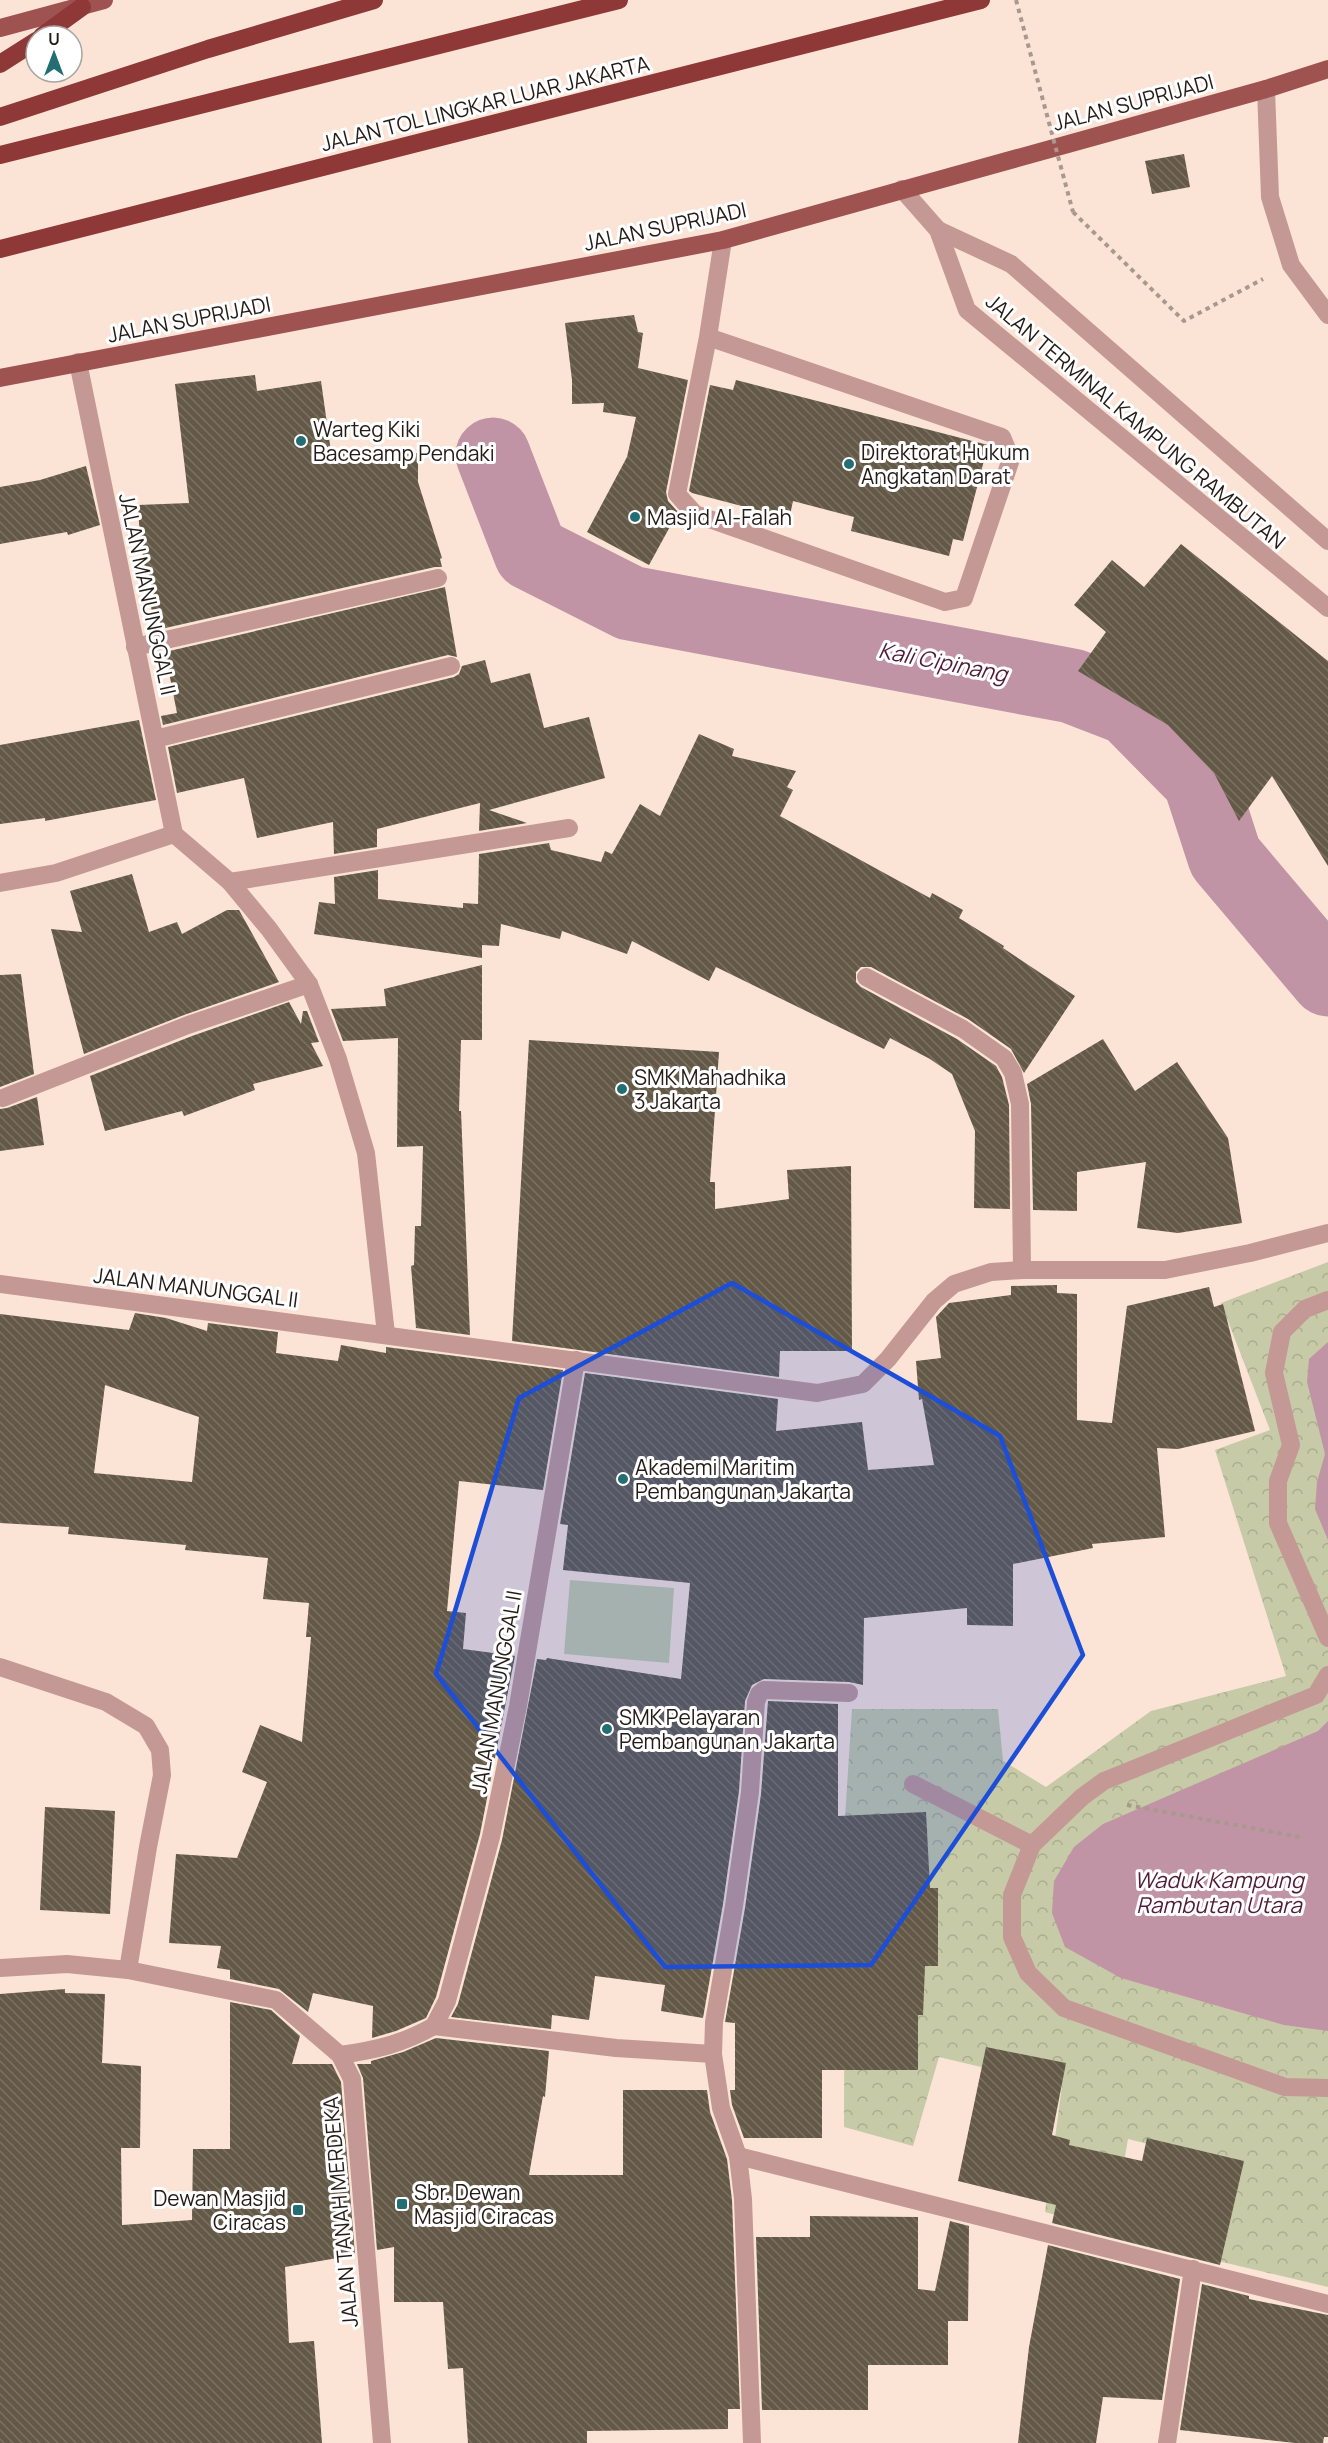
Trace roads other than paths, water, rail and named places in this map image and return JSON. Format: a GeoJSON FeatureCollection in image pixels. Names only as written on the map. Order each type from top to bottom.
{"type":"FeatureCollection","features":[{"type":"Feature","properties":{"kind":"highway"},"geometry":{"type":"LineString","coordinates":[[0,117],[208,49],[374,0]]}},
{"type":"Feature","properties":{"kind":"highway"},"geometry":{"type":"LineString","coordinates":[[0,155],[619,0]]}},
{"type":"Feature","properties":{"kind":"highway","name":"JALAN TOL LINGKAR LUAR JAKARTA"},"geometry":{"type":"LineString","coordinates":[[0,249],[981,0]]}},
{"type":"Feature","properties":{"kind":"highway"},"geometry":{"type":"LineString","coordinates":[[59,24],[82,7]]}},
{"type":"Feature","properties":{"kind":"highway"},"geometry":{"type":"LineString","coordinates":[[0,64],[24,49]]}},
{"type":"Feature","properties":{"kind":"main road"},"geometry":{"type":"LineString","coordinates":[[0,28],[104,0]]}},
{"type":"Feature","properties":{"kind":"main road","name":"JALAN SUPRIJADI"},"geometry":{"type":"LineString","coordinates":[[0,378],[723,240],[1266,89],[1328,69]]}},
{"type":"Feature","properties":{"kind":"street"},"geometry":{"type":"LineString","coordinates":[[1266,89],[1270,197],[1291,265],[1328,315]]}},
{"type":"Feature","properties":{"kind":"street","name":"JALAN TERMINAL KAMPUNG RAMBUTAN"},"geometry":{"type":"LineString","coordinates":[[902,189],[938,230],[967,310],[1328,608]]}},
{"type":"Feature","properties":{"kind":"street"},"geometry":{"type":"LineString","coordinates":[[938,230],[1011,264],[1328,541]]}},
{"type":"Feature","properties":{"kind":"street"},"geometry":{"type":"LineString","coordinates":[[708,337],[1002,437],[1011,459],[964,598],[945,602],[695,514],[677,494],[708,337],[723,240]]}},
{"type":"Feature","properties":{"kind":"street","name":"JALAN MANUNGGAL II"},"geometry":{"type":"LineString","coordinates":[[78,362],[174,834]]}},
{"type":"Feature","properties":{"kind":"street"},"geometry":{"type":"LineString","coordinates":[[135,647],[438,578]]}},
{"type":"Feature","properties":{"kind":"street"},"geometry":{"type":"LineString","coordinates":[[155,739],[451,666]]}},
{"type":"Feature","properties":{"kind":"street"},"geometry":{"type":"LineString","coordinates":[[230,882],[569,828]]}},
{"type":"Feature","properties":{"kind":"street"},"geometry":{"type":"LineString","coordinates":[[0,883],[56,873],[174,834],[230,882],[269,929],[309,984],[338,1059],[366,1153],[386,1334]]}},
{"type":"Feature","properties":{"kind":"street"},"geometry":{"type":"LineString","coordinates":[[866,977],[963,1029],[1004,1058],[1014,1073],[1020,1104],[1022,1270]]}},
{"type":"Feature","properties":{"kind":"street"},"geometry":{"type":"LineString","coordinates":[[3,1098],[188,1025],[309,984]]}},
{"type":"Feature","properties":{"kind":"street","name":"JALAN MANUNGGAL II"},"geometry":{"type":"LineString","coordinates":[[0,1284],[817,1393],[863,1384],[888,1359],[934,1301],[954,1284],[991,1272],[1165,1270],[1250,1253],[1328,1233]]}},
{"type":"Feature","properties":{"kind":"street"},"geometry":{"type":"LineString","coordinates":[[1328,1300],[1305,1309],[1282,1332],[1274,1372],[1291,1445],[1278,1481],[1278,1523],[1328,1638]]}},
{"type":"Feature","properties":{"kind":"street","name":"JALAN MANUNGGAL II"},"geometry":{"type":"LineString","coordinates":[[434,2026],[447,2001],[491,1837],[518,1706],[576,1360]]}},
{"type":"Feature","properties":{"kind":"street"},"geometry":{"type":"LineString","coordinates":[[0,1667],[106,1702],[146,1726],[160,1749],[162,1775],[128,1970]]}},
{"type":"Feature","properties":{"kind":"street"},"geometry":{"type":"LineString","coordinates":[[1328,1675],[1316,1695],[1104,1781],[1082,1797],[1032,1845],[1012,1895],[1012,1937],[1028,1973],[1064,2008],[1285,2087],[1328,2088]]}},
{"type":"Feature","properties":{"kind":"street"},"geometry":{"type":"LineString","coordinates":[[752,2443],[742,2199],[738,2156],[721,2108],[713,2054],[714,2022],[734,1906],[750,1792],[756,1702],[764,1690],[849,1693]]}},
{"type":"Feature","properties":{"kind":"street"},"geometry":{"type":"LineString","coordinates":[[913,1784],[1032,1845]]}},
{"type":"Feature","properties":{"kind":"street","name":"JALAN TANAH MERDEKA"},"geometry":{"type":"LineString","coordinates":[[0,1968],[67,1964],[128,1970],[276,2000],[340,2055],[352,2079],[382,2443]]}},
{"type":"Feature","properties":{"kind":"street"},"geometry":{"type":"LineString","coordinates":[[340,2055],[401,2043],[434,2026],[616,2048],[713,2054]]}},
{"type":"Feature","properties":{"kind":"street"},"geometry":{"type":"LineString","coordinates":[[738,2156],[1328,2304]]}},
{"type":"Feature","properties":{"kind":"street"},"geometry":{"type":"LineString","coordinates":[[1167,2443],[1193,2269]]}},
{"type":"Feature","properties":{"kind":"water"},"geometry":{"type":"Polygon","coordinates":[[[1328,1342],[1328,1540],[1315,1509],[1317,1482],[1325,1454],[1307,1382],[1309,1359],[1328,1342]]]}},
{"type":"Feature","properties":{"kind":"water","name":"Waduk Kampung Rambutan Utara"},"geometry":{"type":"Polygon","coordinates":[[[1328,1721],[1328,2031],[1284,2025],[1121,1978],[1065,1947],[1052,1913],[1054,1881],[1074,1847],[1103,1824],[1318,1731],[1328,1721]]]}},
{"type":"Feature","properties":{"kind":"waterway","name":"Kali Cipinang"},"geometry":{"type":"LineString","coordinates":[[493,455],[531,553],[630,603],[1072,686],[1129,708],[1200,780],[1225,857],[1328,979]]}},
{"type":"Feature","properties":{"kind":"place","name":"Warteg Kiki Bacesamp Pendaki"},"geometry":{"type":"Point","coordinates":[301,441]}},
{"type":"Feature","properties":{"kind":"place","name":"Direktorat Hukum Angkatan Darat"},"geometry":{"type":"Point","coordinates":[849,464]}},
{"type":"Feature","properties":{"kind":"place","name":"Masjid Al-Falah"},"geometry":{"type":"Point","coordinates":[635,517]}},
{"type":"Feature","properties":{"kind":"place","name":"SMK Mahadhika 3 Jakarta"},"geometry":{"type":"Point","coordinates":[622,1089]}},
{"type":"Feature","properties":{"kind":"place","name":"Akademi Maritim Pembangunan Jakarta"},"geometry":{"type":"Point","coordinates":[623,1479]}},
{"type":"Feature","properties":{"kind":"place","name":"SMK Pelayaran Pembangunan Jakarta"},"geometry":{"type":"Point","coordinates":[607,1729]}},
{"type":"Feature","properties":{"kind":"place","name":"Sbr. Dewan Masjid Ciracas"},"geometry":{"type":"Point","coordinates":[402,2204]}},
{"type":"Feature","properties":{"kind":"place","name":"Dewan Masjid Ciracas"},"geometry":{"type":"Point","coordinates":[298,2210]}}]}
